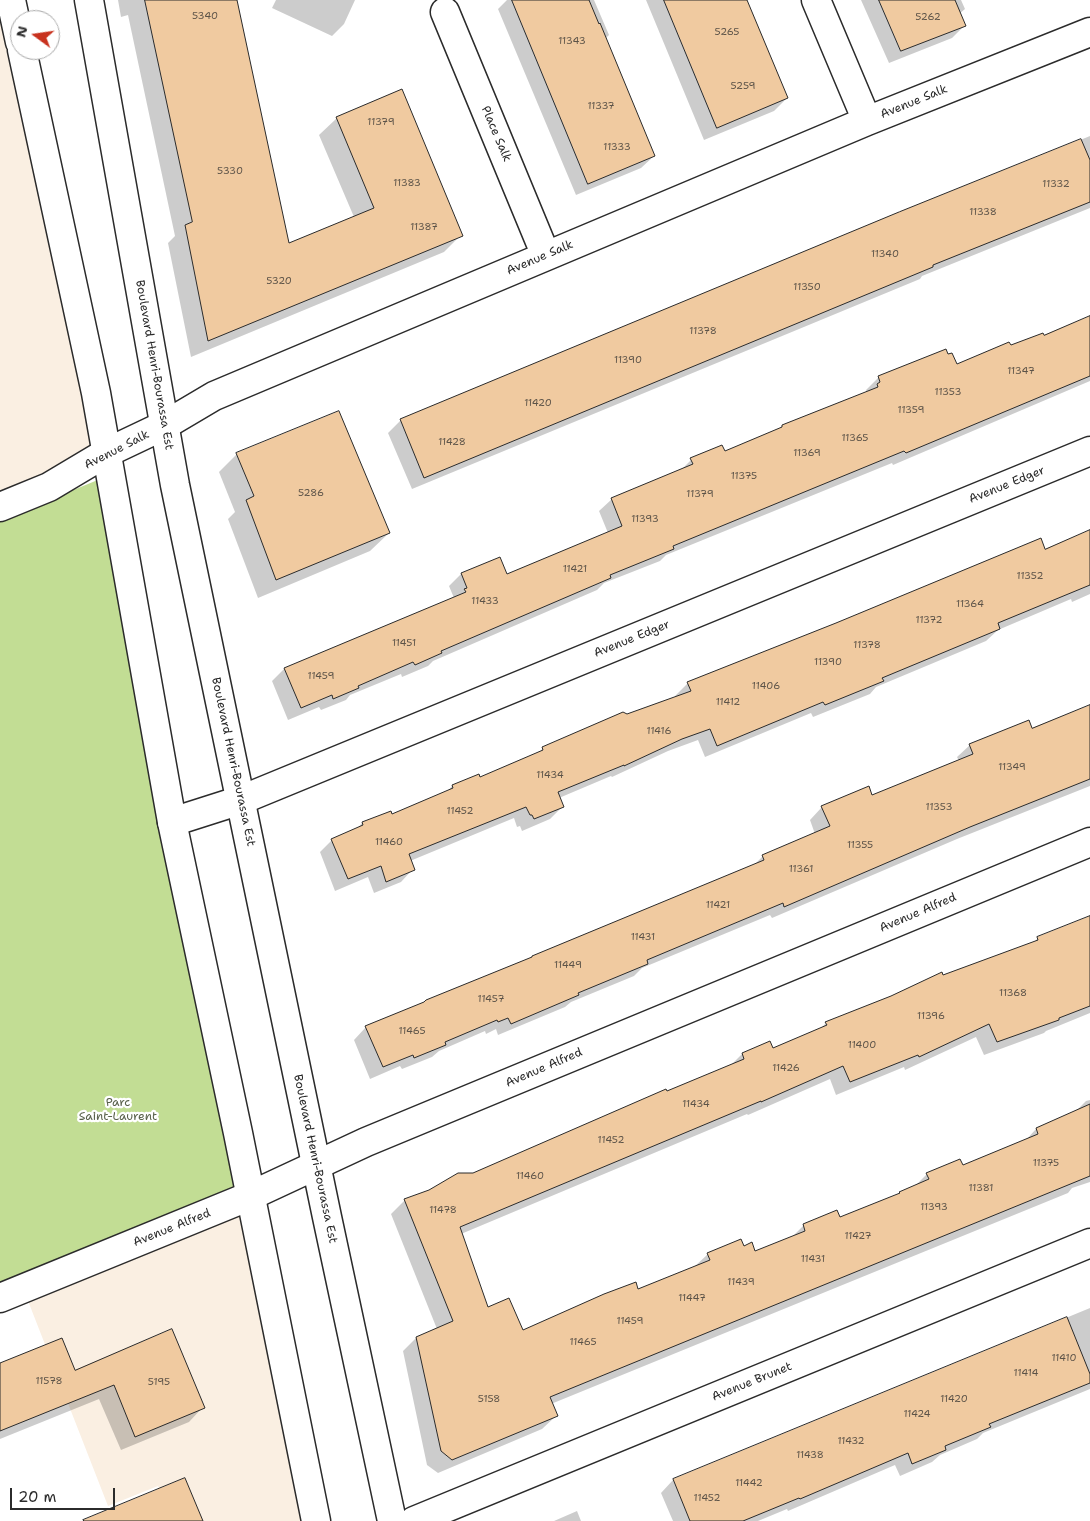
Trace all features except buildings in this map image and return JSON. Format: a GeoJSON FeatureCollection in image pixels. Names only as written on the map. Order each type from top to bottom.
{"type":"FeatureCollection","features":[{"type":"Feature","properties":{"kind":"street","name":"Boulevard Henri-Bourassa Est"},"geometry":{"type":"LineString","coordinates":[[89,0],[175,485],[316,1166],[392,1521]]}},
{"type":"Feature","properties":{"kind":"street"},"geometry":{"type":"LineString","coordinates":[[816,0],[867,121]]}},
{"type":"Feature","properties":{"kind":"street","name":"Place Salk"},"geometry":{"type":"LineString","coordinates":[[445,12],[546,256]]}},
{"type":"Feature","properties":{"kind":"street","name":"Avenue Salk"},"geometry":{"type":"LineString","coordinates":[[0,507],[49,487],[106,453],[165,425],[214,396],[867,121],[1090,32]]}},
{"type":"Feature","properties":{"kind":"street"},"geometry":{"type":"LineString","coordinates":[[24,60],[96,393],[172,822],[238,1134],[316,1521]]}},
{"type":"Feature","properties":{"kind":"street","name":"Avenue Edger"},"geometry":{"type":"LineString","coordinates":[[172,822],[241,800],[1090,451]]}},
{"type":"Feature","properties":{"kind":"street","name":"Avenue Alfred"},"geometry":{"type":"LineString","coordinates":[[0,1298],[250,1196],[366,1142],[1090,842]]}},
{"type":"Feature","properties":{"kind":"street","name":"Avenue Brunet"},"geometry":{"type":"LineString","coordinates":[[414,1521],[1090,1243]]}},
{"type":"Feature","properties":{"kind":"shaded area"},"geometry":{"type":"Polygon","coordinates":[[[0,0],[10,43],[10,60],[14,60],[106,453],[0,520],[0,0]]]}},
{"type":"Feature","properties":{"kind":"shaded area"},"geometry":{"type":"Polygon","coordinates":[[[250,1196],[318,1521],[172,1521],[158,1486],[108,1506],[23,1288],[250,1196]]]}},
{"type":"Feature","properties":{"kind":"green space","name":"Parc Saint-Laurent"},"geometry":{"type":"Polygon","coordinates":[[[110,475],[253,1184],[0,1291],[0,520],[110,475]]]}}]}
